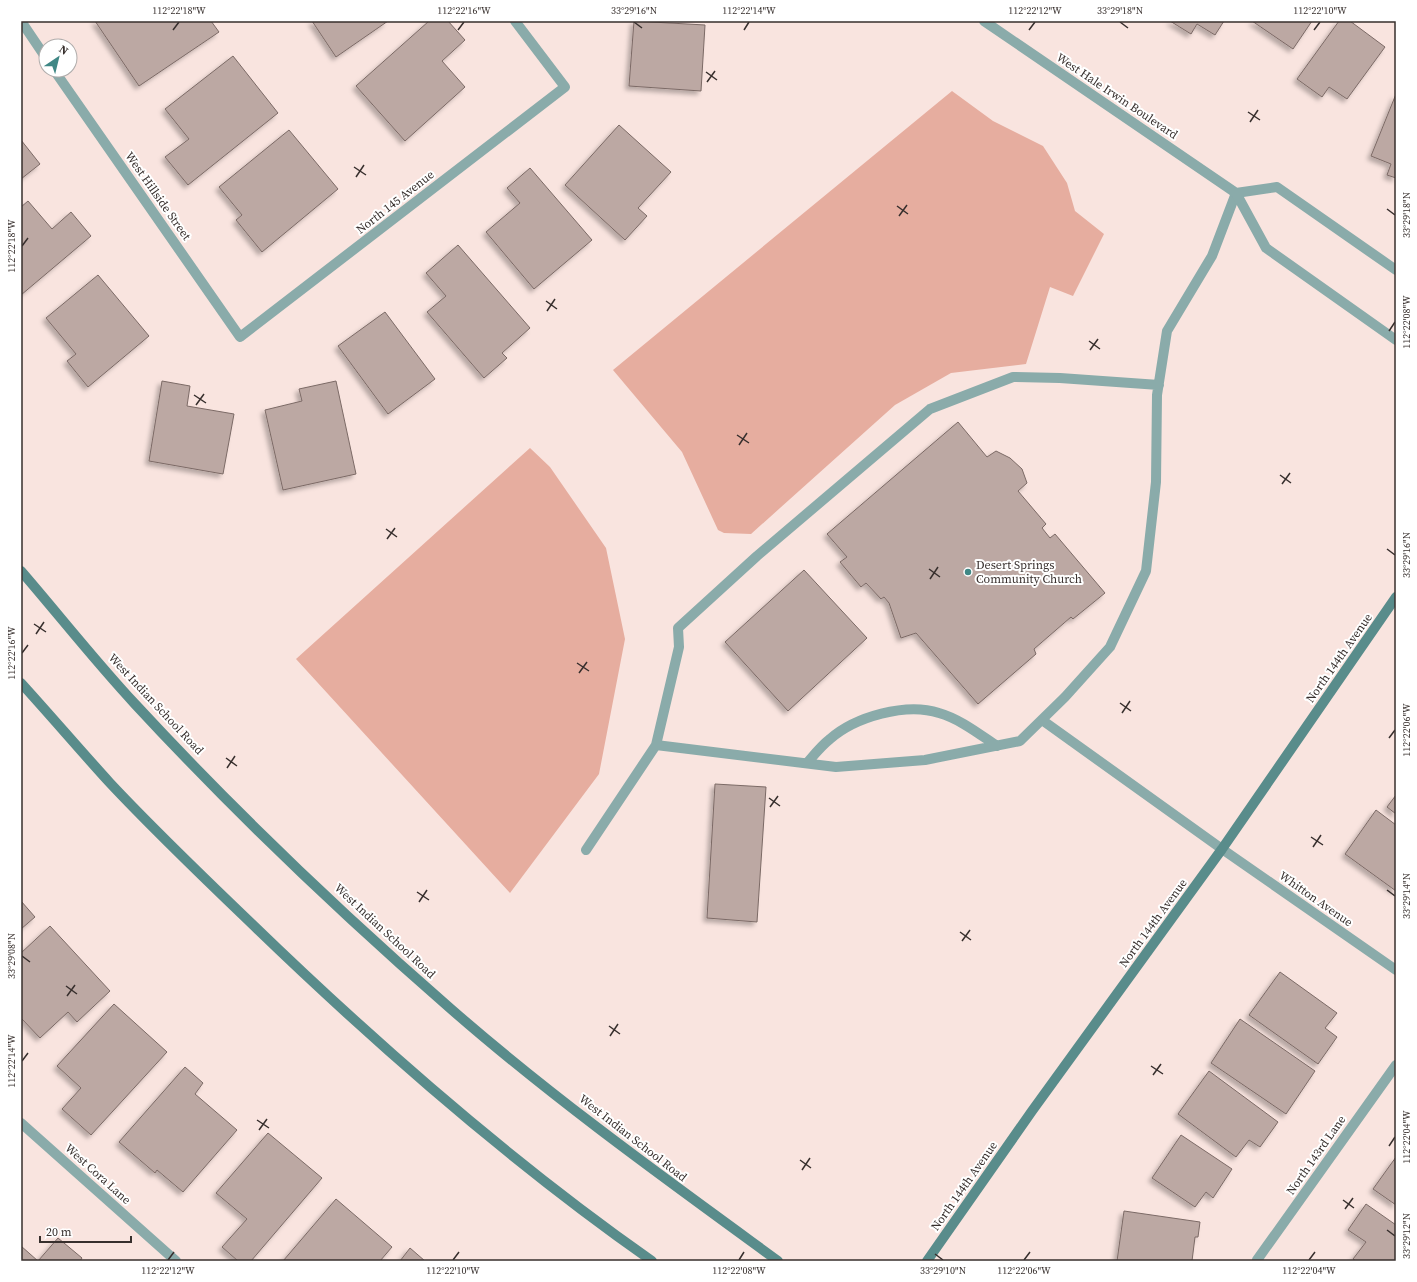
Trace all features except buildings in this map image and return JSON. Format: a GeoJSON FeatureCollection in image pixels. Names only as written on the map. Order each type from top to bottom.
{"type":"FeatureCollection","features":[{"type":"Feature","properties":{"kind":"main road","name":"West Indian School Road"},"geometry":{"type":"LineString","coordinates":[[21,571],[134,703],[236,808],[403,966],[452,1010],[567,1103],[661,1176],[778,1261]]}},
{"type":"Feature","properties":{"kind":"main road","name":"North 144th Avenue"},"geometry":{"type":"LineString","coordinates":[[927,1261],[1032,1111],[1222,849],[1396,597]]}},
{"type":"Feature","properties":{"kind":"main road"},"geometry":{"type":"LineString","coordinates":[[21,683],[111,784],[186,860],[330,1000],[429,1086],[543,1180],[652,1261]]}},
{"type":"Feature","properties":{"kind":"street"},"geometry":{"type":"LineString","coordinates":[[21,21],[38,46]]}},
{"type":"Feature","properties":{"kind":"street","name":"North 145 Avenue"},"geometry":{"type":"LineString","coordinates":[[240,337],[565,87],[515,21]]}},
{"type":"Feature","properties":{"kind":"street","name":"West Hale Irwin Boulevard"},"geometry":{"type":"LineString","coordinates":[[984,21],[1236,193],[1266,248],[1396,340]]}},
{"type":"Feature","properties":{"kind":"street","name":"West Hillside Street"},"geometry":{"type":"LineString","coordinates":[[60,78],[240,337]]}},
{"type":"Feature","properties":{"kind":"street"},"geometry":{"type":"LineString","coordinates":[[656,745],[836,767],[925,760],[1020,741],[1066,697],[1110,647],[1146,571],[1156,482],[1157,394],[1167,331],[1212,256],[1236,193],[1277,187],[1396,270]]}},
{"type":"Feature","properties":{"kind":"street"},"geometry":{"type":"LineString","coordinates":[[586,850],[656,745],[679,647],[678,628],[757,556],[930,410],[1013,377],[1060,378],[1159,385]]}},
{"type":"Feature","properties":{"kind":"street"},"geometry":{"type":"LineString","coordinates":[[807,763],[830,738],[851,725],[876,715],[907,709],[939,712],[969,727],[997,746]]}},
{"type":"Feature","properties":{"kind":"street","name":"Whitton Avenue"},"geometry":{"type":"LineString","coordinates":[[1042,720],[1222,849],[1396,970]]}},
{"type":"Feature","properties":{"kind":"street","name":"North 143rd Lane"},"geometry":{"type":"LineString","coordinates":[[1258,1260],[1396,1065]]}},
{"type":"Feature","properties":{"kind":"street","name":"West Cora Lane"},"geometry":{"type":"LineString","coordinates":[[21,1123],[176,1261]]}},
{"type":"Feature","properties":{"kind":"shaded area"},"geometry":{"type":"Polygon","coordinates":[[[952,91],[993,121],[1043,146],[1067,183],[1075,211],[1104,234],[1073,296],[1050,287],[1026,364],[951,373],[895,405],[751,534],[724,533],[718,530],[682,452],[613,370],[952,91]]]}},
{"type":"Feature","properties":{"kind":"shaded area"},"geometry":{"type":"Polygon","coordinates":[[[530,448],[550,467],[606,548],[625,639],[599,774],[510,893],[296,659],[530,448]]]}},
{"type":"Feature","properties":{"kind":"place","name":"Desert Springs Community Church"},"geometry":{"type":"Point","coordinates":[968,572]}}]}
